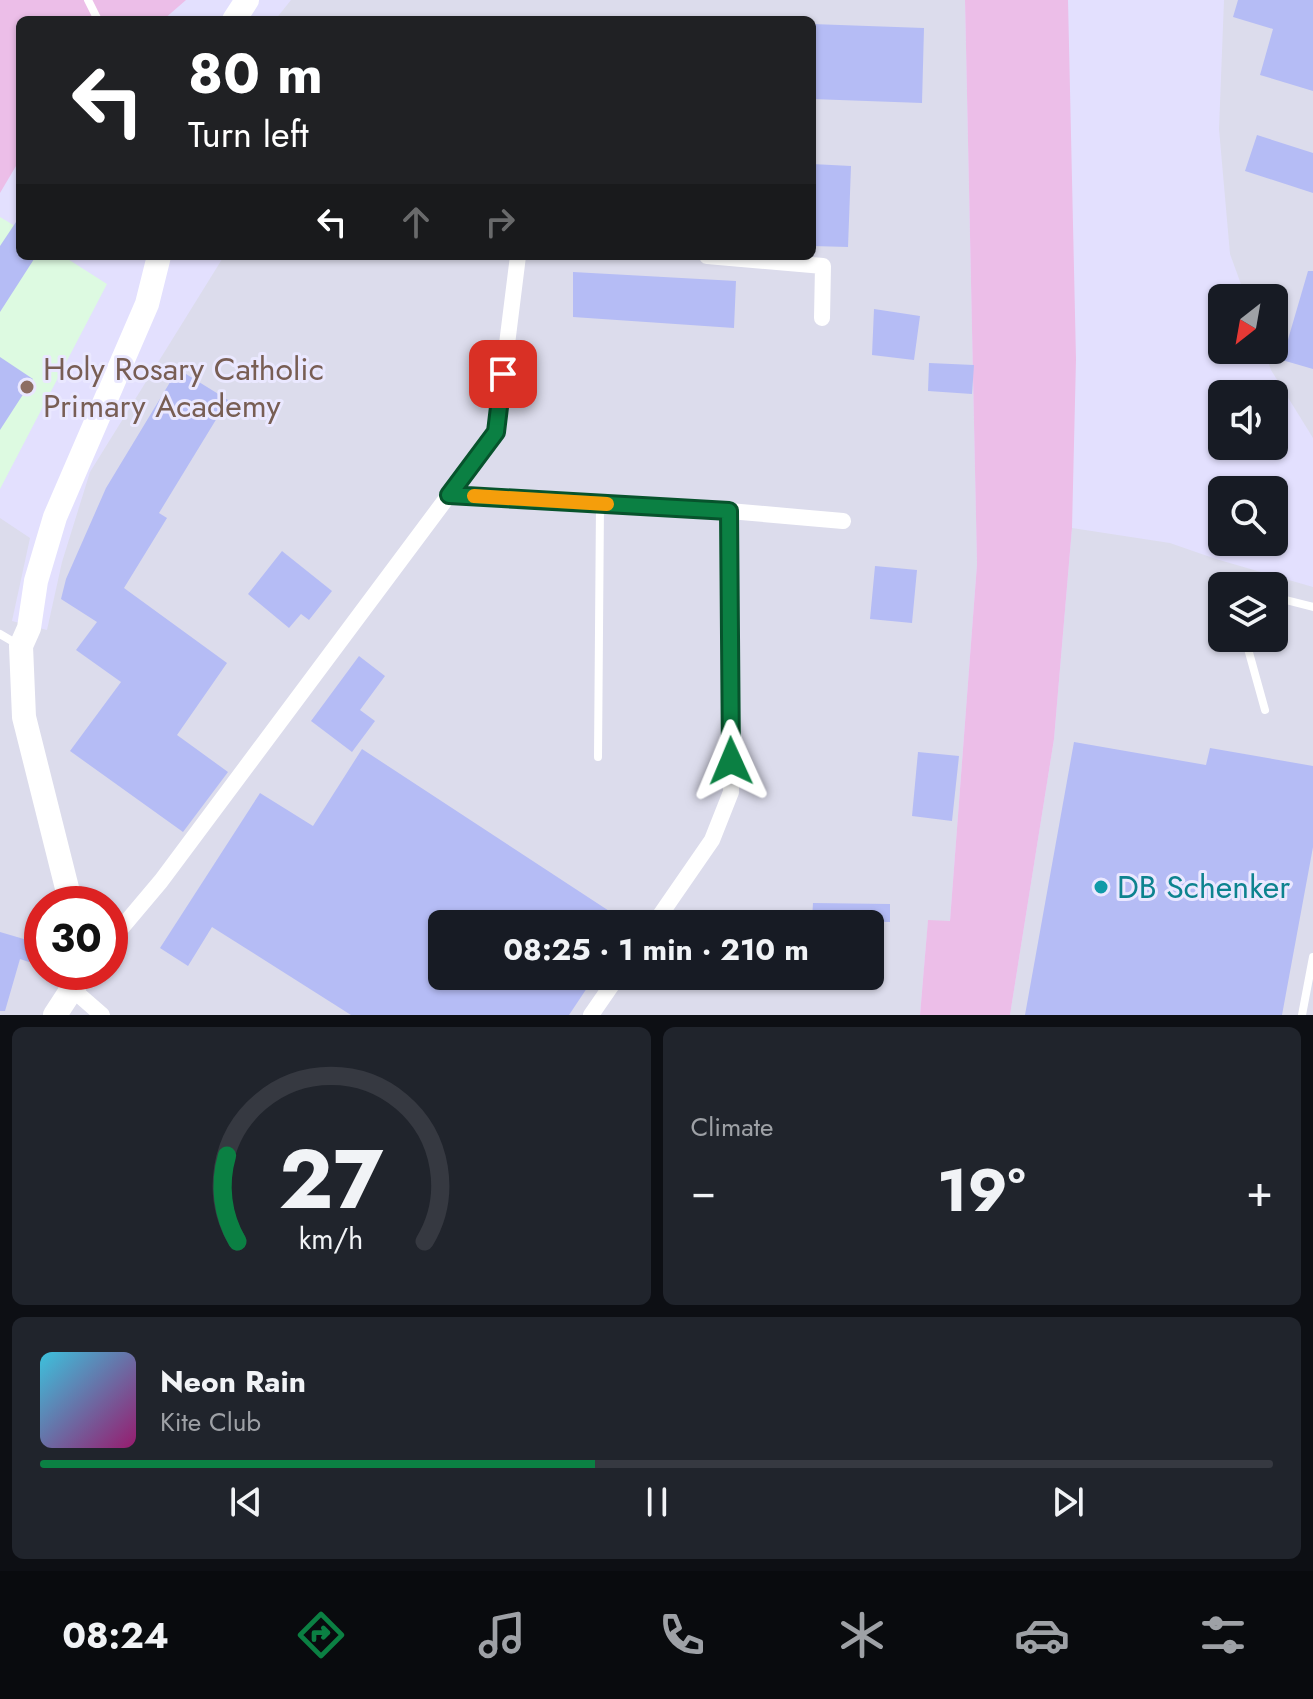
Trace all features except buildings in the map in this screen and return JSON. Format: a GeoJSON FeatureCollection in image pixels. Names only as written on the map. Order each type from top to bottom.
{"type":"FeatureCollection","features":[{"type":"Feature","properties":{"kind":"street"},"geometry":{"type":"LineString","coordinates":[[66,886],[24,717],[10,640],[29,628],[36,581],[55,517],[147,304],[158,260]]}},
{"type":"Feature","properties":{"kind":"street"},"geometry":{"type":"LineString","coordinates":[[128,920],[161,881],[496,432],[518,260]]}},
{"type":"Feature","properties":{"kind":"street"},"geometry":{"type":"LineString","coordinates":[[753,260],[823,266],[822,318]]}},
{"type":"Feature","properties":{"kind":"street"},"geometry":{"type":"LineString","coordinates":[[449,495],[729,511],[843,521]]}},
{"type":"Feature","properties":{"kind":"street"},"geometry":{"type":"LineString","coordinates":[[664,910],[712,840],[731,792],[729,511]]}},
{"type":"Feature","properties":{"kind":"street"},"geometry":{"type":"LineString","coordinates":[[55,1015],[71,990]]}},
{"type":"Feature","properties":{"kind":"street"},"geometry":{"type":"LineString","coordinates":[[84,990],[102,1015]]}},
{"type":"Feature","properties":{"kind":"street"},"geometry":{"type":"LineString","coordinates":[[591,1015],[608,990]]}},
{"type":"Feature","properties":{"kind":"lane"},"geometry":{"type":"LineString","coordinates":[[598,757],[600,503]]}},
{"type":"Feature","properties":{"kind":"lane"},"geometry":{"type":"LineString","coordinates":[[1288,601],[1313,607]]}},
{"type":"Feature","properties":{"kind":"lane"},"geometry":{"type":"LineString","coordinates":[[1249,652],[1265,710]]}},
{"type":"Feature","properties":{"kind":"lane"},"geometry":{"type":"LineString","coordinates":[[1302,1015],[1313,957]]}},
{"type":"Feature","properties":{"kind":"shaded area"},"geometry":{"type":"Polygon","coordinates":[[[0,0],[186,0],[168,16],[16,16],[16,166],[0,193],[0,0]]]}},
{"type":"Feature","properties":{"kind":"shaded area"},"geometry":{"type":"Polygon","coordinates":[[[291,0],[965,0],[977,564],[950,921],[928,921],[920,1015],[0,1015],[0,518],[30,538],[12,621],[47,630],[62,562],[90,472],[222,260],[816,260],[816,16],[278,16],[291,0]]]}},
{"type":"Feature","properties":{"kind":"shaded area"},"geometry":{"type":"Polygon","coordinates":[[[965,0],[1068,0],[1076,359],[1072,528],[1054,739],[1010,1015],[920,1015],[928,920],[950,921],[977,564],[965,0]]]}},
{"type":"Feature","properties":{"kind":"shaded area"},"geometry":{"type":"Polygon","coordinates":[[[1224,0],[1313,0],[1313,438],[1288,398],[1288,380],[1277,380],[1269,364],[1288,364],[1288,284],[1241,284],[1230,254],[1219,129],[1224,0]]]}},
{"type":"Feature","properties":{"kind":"shaded area","name":"Holy Rosary Catholic Primary Academy"},"geometry":{"type":"Polygon","coordinates":[[[0,217],[16,227],[16,260],[69,260],[107,284],[0,489],[0,217]]]}},
{"type":"Feature","properties":{"kind":"shaded area"},"geometry":{"type":"Polygon","coordinates":[[[1072,528],[1170,543],[1261,572],[1208,572],[1208,652],[1288,652],[1288,580],[1313,587],[1313,1015],[1010,1015],[1054,739],[1072,528]]]}},
{"type":"Feature","properties":{"kind":"slow traffic"},"geometry":{"type":"LineString","coordinates":[[474,496],[607,504]]}},
{"type":"Feature","properties":{"kind":"place","name":"Holy Rosary Catholic Primary Academy"},"geometry":{"type":"Point","coordinates":[27,387]}},
{"type":"Feature","properties":{"kind":"place","name":"DB Schenker"},"geometry":{"type":"Point","coordinates":[1101,887]}},
{"type":"Feature","properties":{"kind":"route"},"geometry":{"type":"LineString","coordinates":[[503,374],[496,432],[449,495],[729,511],[731,761]]}}]}
